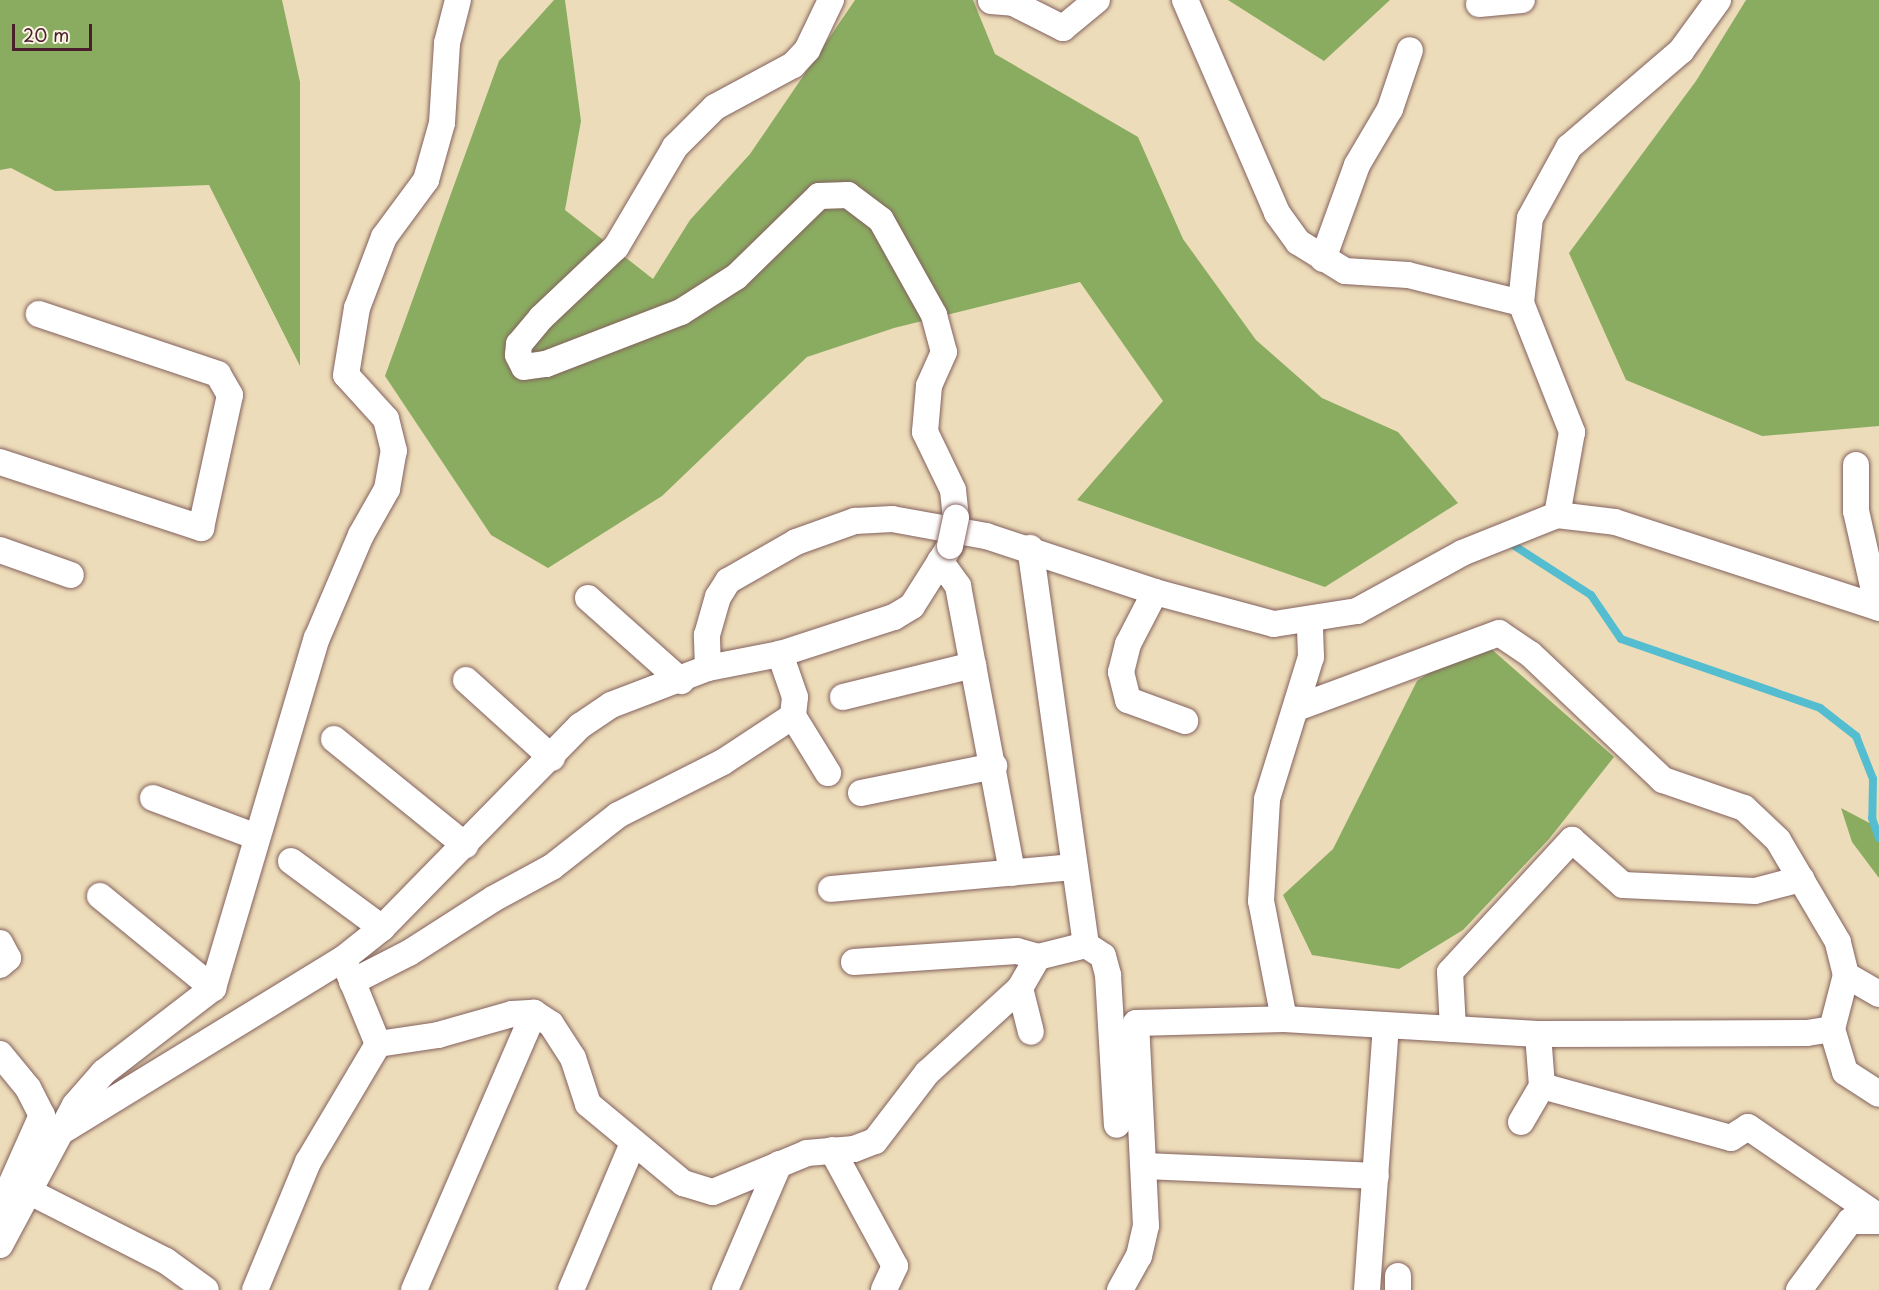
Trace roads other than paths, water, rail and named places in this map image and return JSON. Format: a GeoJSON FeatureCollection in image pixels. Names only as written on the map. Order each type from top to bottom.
{"type":"FeatureCollection","features":[{"type":"Feature","properties":{"kind":"street"},"geometry":{"type":"LineString","coordinates":[[0,1245],[75,1105],[104,1072],[213,988],[317,638],[361,535],[387,489],[394,451],[386,419],[346,375],[357,308],[384,237],[426,180],[442,123],[447,43],[458,0]]}},
{"type":"Feature","properties":{"kind":"street"},"geometry":{"type":"LineString","coordinates":[[348,970],[382,928],[552,758],[580,726],[611,705],[681,681],[708,668],[780,654],[894,617],[912,606],[945,554],[956,518],[953,490],[925,432],[929,386],[944,352],[933,315],[881,220],[848,195],[819,196],[736,277],[681,312],[546,364],[525,367],[518,355],[519,344],[541,318],[616,246],[675,147],[715,107],[793,65],[807,50],[831,0]]}},
{"type":"Feature","properties":{"kind":"street"},"geometry":{"type":"LineString","coordinates":[[991,1],[1013,3],[1063,28],[1097,0]]}},
{"type":"Feature","properties":{"kind":"street"},"geometry":{"type":"LineString","coordinates":[[1185,0],[1278,213],[1298,242],[1345,271],[1408,275],[1521,303]]}},
{"type":"Feature","properties":{"kind":"street"},"geometry":{"type":"LineString","coordinates":[[1479,4],[1522,0]]}},
{"type":"Feature","properties":{"kind":"street"},"geometry":{"type":"LineString","coordinates":[[1557,515],[1572,432],[1521,303],[1530,218],[1569,147],[1681,51],[1718,0]]}},
{"type":"Feature","properties":{"kind":"street"},"geometry":{"type":"LineString","coordinates":[[1323,259],[1352,176],[1390,109],[1410,50]]}},
{"type":"Feature","properties":{"kind":"street"},"geometry":{"type":"LineString","coordinates":[[0,462],[201,528],[230,395],[218,374],[39,314]]}},
{"type":"Feature","properties":{"kind":"street"},"geometry":{"type":"LineString","coordinates":[[1856,465],[1856,511],[1879,608]]}},
{"type":"Feature","properties":{"kind":"street"},"geometry":{"type":"LineString","coordinates":[[708,668],[708,635],[718,597],[728,581],[796,542],[855,521],[892,519],[1030,548],[1155,592],[1274,624],[1310,621],[1357,611],[1462,553],[1557,515],[1615,522],[1879,608]]}},
{"type":"Feature","properties":{"kind":"street"},"geometry":{"type":"LineString","coordinates":[[1030,548],[1086,945]]}},
{"type":"Feature","properties":{"kind":"street"},"geometry":{"type":"LineString","coordinates":[[0,550],[71,575]]}},
{"type":"Feature","properties":{"kind":"street"},"geometry":{"type":"LineString","coordinates":[[945,554],[958,586],[994,766],[1012,873]]}},
{"type":"Feature","properties":{"kind":"street"},"geometry":{"type":"LineString","coordinates":[[1155,592],[1128,644],[1121,672],[1128,700],[1185,721]]}},
{"type":"Feature","properties":{"kind":"street"},"geometry":{"type":"LineString","coordinates":[[588,598],[681,681]]}},
{"type":"Feature","properties":{"kind":"street"},"geometry":{"type":"LineString","coordinates":[[1284,1019],[1261,901],[1267,799],[1311,657],[1310,621]]}},
{"type":"Feature","properties":{"kind":"street"},"geometry":{"type":"LineString","coordinates":[[1296,708],[1499,633],[1530,654],[1663,780],[1744,808],[1778,840],[1838,942],[1846,975],[1832,1029],[1845,1072],[1879,1094]]}},
{"type":"Feature","properties":{"kind":"street"},"geometry":{"type":"LineString","coordinates":[[780,654],[795,697],[793,716],[828,773]]}},
{"type":"Feature","properties":{"kind":"street"},"geometry":{"type":"LineString","coordinates":[[843,697],[973,666]]}},
{"type":"Feature","properties":{"kind":"street"},"geometry":{"type":"LineString","coordinates":[[466,680],[552,758]]}},
{"type":"Feature","properties":{"kind":"street"},"geometry":{"type":"LineString","coordinates":[[59,1133],[348,970],[409,953],[493,899],[552,867],[618,815],[723,762],[793,716]]}},
{"type":"Feature","properties":{"kind":"street"},"geometry":{"type":"LineString","coordinates":[[334,739],[465,845]]}},
{"type":"Feature","properties":{"kind":"street"},"geometry":{"type":"LineString","coordinates":[[861,793],[994,766]]}},
{"type":"Feature","properties":{"kind":"street"},"geometry":{"type":"LineString","coordinates":[[153,798],[257,837]]}},
{"type":"Feature","properties":{"kind":"street"},"geometry":{"type":"LineString","coordinates":[[1453,1029],[1450,972],[1572,840],[1623,885],[1755,891],[1801,879]]}},
{"type":"Feature","properties":{"kind":"street"},"geometry":{"type":"LineString","coordinates":[[291,861],[382,928]]}},
{"type":"Feature","properties":{"kind":"street"},"geometry":{"type":"LineString","coordinates":[[831,889],[1074,867]]}},
{"type":"Feature","properties":{"kind":"street"},"geometry":{"type":"LineString","coordinates":[[100,896],[213,988]]}},
{"type":"Feature","properties":{"kind":"street"},"geometry":{"type":"LineString","coordinates":[[0,943],[8,958],[0,965]]}},
{"type":"Feature","properties":{"kind":"street"},"geometry":{"type":"LineString","coordinates":[[854,962],[1017,951],[1038,957],[1086,945],[1103,956],[1108,975],[1117,1125]]}},
{"type":"Feature","properties":{"kind":"street"},"geometry":{"type":"LineString","coordinates":[[378,1044],[438,1035],[512,1014],[534,1013],[551,1024],[573,1058],[588,1104],[682,1183],[713,1192],[807,1153],[854,1149],[875,1142],[927,1073],[1020,988],[1038,957]]}},
{"type":"Feature","properties":{"kind":"street"},"geometry":{"type":"LineString","coordinates":[[348,970],[378,1044]]}},
{"type":"Feature","properties":{"kind":"street"},"geometry":{"type":"LineString","coordinates":[[1846,975],[1879,994]]}},
{"type":"Feature","properties":{"kind":"street"},"geometry":{"type":"LineString","coordinates":[[1020,988],[1031,1032]]}},
{"type":"Feature","properties":{"kind":"street"},"geometry":{"type":"LineString","coordinates":[[414,1290],[534,1013]]}},
{"type":"Feature","properties":{"kind":"street"},"geometry":{"type":"LineString","coordinates":[[1120,1290],[1139,1256],[1146,1226],[1146,1166],[1136,1023],[1284,1019],[1386,1028],[1538,1034],[1807,1033],[1832,1029]]}},
{"type":"Feature","properties":{"kind":"street"},"geometry":{"type":"LineString","coordinates":[[1367,1290],[1386,1028]]}},
{"type":"Feature","properties":{"kind":"street"},"geometry":{"type":"LineString","coordinates":[[1521,1122],[1542,1086],[1538,1034]]}},
{"type":"Feature","properties":{"kind":"street"},"geometry":{"type":"LineString","coordinates":[[255,1290],[308,1162],[378,1044]]}},
{"type":"Feature","properties":{"kind":"street"},"geometry":{"type":"LineString","coordinates":[[0,1053],[28,1088],[42,1115],[1,1206],[15,1216]]}},
{"type":"Feature","properties":{"kind":"street"},"geometry":{"type":"LineString","coordinates":[[1542,1086],[1731,1138],[1748,1127],[1879,1217]]}},
{"type":"Feature","properties":{"kind":"street"},"geometry":{"type":"LineString","coordinates":[[571,1290],[633,1143]]}},
{"type":"Feature","properties":{"kind":"street"},"geometry":{"type":"LineString","coordinates":[[832,1150],[895,1266],[884,1290]]}},
{"type":"Feature","properties":{"kind":"street"},"geometry":{"type":"LineString","coordinates":[[725,1290],[779,1164]]}},
{"type":"Feature","properties":{"kind":"street"},"geometry":{"type":"LineString","coordinates":[[1146,1166],[1376,1176]]}},
{"type":"Feature","properties":{"kind":"street"},"geometry":{"type":"LineString","coordinates":[[28,1191],[166,1261],[206,1290]]}},
{"type":"Feature","properties":{"kind":"street"},"geometry":{"type":"LineString","coordinates":[[1799,1290],[1850,1221],[1879,1221]]}},
{"type":"Feature","properties":{"kind":"waterway"},"geometry":{"type":"LineString","coordinates":[[1513,545],[1591,595],[1621,639],[1820,708],[1856,736],[1873,779],[1872,818],[1879,838]]}}]}
